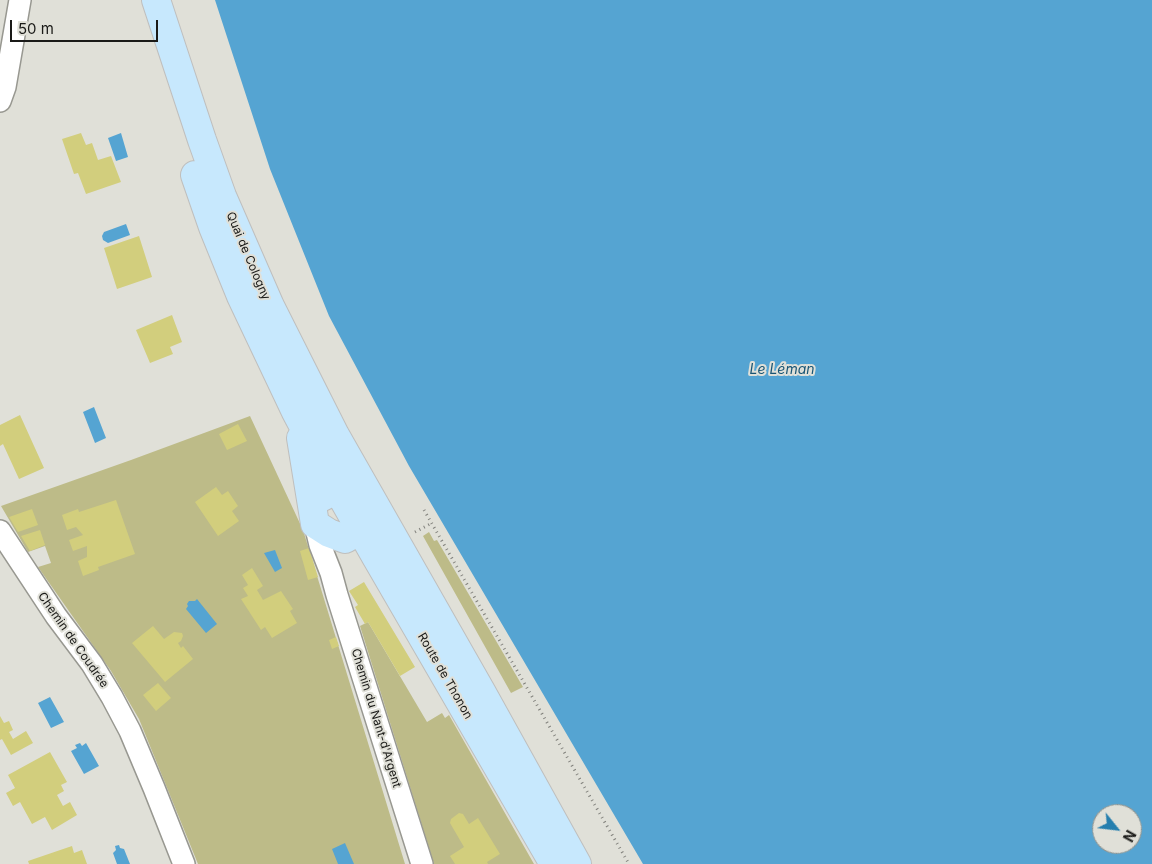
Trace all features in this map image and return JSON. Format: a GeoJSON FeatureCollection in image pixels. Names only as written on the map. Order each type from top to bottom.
{"type":"FeatureCollection","features":[{"type":"Feature","properties":{"kind":"main road","name":"Quai de Cologny"},"geometry":{"type":"LineString","coordinates":[[138,0],[191,164],[220,245],[241,296],[296,412],[337,488]]}},
{"type":"Feature","properties":{"kind":"main road","name":"Quai de Cologny"},"geometry":{"type":"LineString","coordinates":[[156,0],[202,140],[245,251],[306,379],[370,498]]}},
{"type":"Feature","properties":{"kind":"main road"},"geometry":{"type":"LineString","coordinates":[[296,412],[314,513],[329,533],[353,535],[371,519],[373,505],[366,492],[352,485],[337,488],[314,513]]}},
{"type":"Feature","properties":{"kind":"main road","name":"Route de Thonon"},"geometry":{"type":"LineString","coordinates":[[337,488],[353,535],[554,864]]}},
{"type":"Feature","properties":{"kind":"main road","name":"Route de Thonon"},"geometry":{"type":"LineString","coordinates":[[370,498],[577,864]]}},
{"type":"Feature","properties":{"kind":"street"},"geometry":{"type":"LineString","coordinates":[[0,101],[5,87],[20,0]]}},
{"type":"Feature","properties":{"kind":"street","name":"Chemin du Nant-d'Argent"},"geometry":{"type":"LineString","coordinates":[[314,513],[320,545],[331,572],[422,864]]}},
{"type":"Feature","properties":{"kind":"street","name":"Chemin de Coudrée"},"geometry":{"type":"LineString","coordinates":[[0,531],[56,616],[92,664],[112,698],[130,731],[184,864]]}},
{"type":"Feature","properties":{"kind":"street"},"geometry":{"type":"LineString","coordinates":[[331,572],[337,552],[353,535]]}},
{"type":"Feature","properties":{"kind":"path"},"geometry":{"type":"LineString","coordinates":[[424,510],[629,864]]}},
{"type":"Feature","properties":{"kind":"path"},"geometry":{"type":"LineString","coordinates":[[413,534],[432,524]]}},
{"type":"Feature","properties":{"kind":"shaded area"},"geometry":{"type":"Polygon","coordinates":[[[250,416],[303,530],[405,864],[198,864],[139,719],[111,671],[38,567],[51,563],[45,546],[28,552],[1,506],[250,416]]]}},
{"type":"Feature","properties":{"kind":"shaded area"},"geometry":{"type":"Polygon","coordinates":[[[429,532],[434,541],[437,540],[523,687],[511,693],[423,536],[429,532]]]}},
{"type":"Feature","properties":{"kind":"shaded area"},"geometry":{"type":"Polygon","coordinates":[[[368,622],[427,722],[442,713],[445,718],[449,715],[534,864],[434,864],[360,626],[368,622]]]}},
{"type":"Feature","properties":{"kind":"water","name":"Le Léman"},"geometry":{"type":"Polygon","coordinates":[[[215,0],[1152,0],[1152,864],[643,864],[409,466],[329,316],[270,169],[215,0]]]}},
{"type":"Feature","properties":{"kind":"water"},"geometry":{"type":"Polygon","coordinates":[[[121,133],[128,157],[116,161],[108,138],[121,133]]]}},
{"type":"Feature","properties":{"kind":"water"},"geometry":{"type":"Polygon","coordinates":[[[126,224],[130,235],[108,243],[103,240],[104,232],[126,224]]]}},
{"type":"Feature","properties":{"kind":"water"},"geometry":{"type":"Polygon","coordinates":[[[94,407],[106,438],[95,443],[83,412],[94,407]]]}},
{"type":"Feature","properties":{"kind":"water"},"geometry":{"type":"Polygon","coordinates":[[[275,550],[282,568],[275,572],[264,553],[275,550]]]}},
{"type":"Feature","properties":{"kind":"water"},"geometry":{"type":"Polygon","coordinates":[[[197,599],[217,624],[206,633],[186,609],[189,601],[197,599]]]}},
{"type":"Feature","properties":{"kind":"water"},"geometry":{"type":"Polygon","coordinates":[[[50,697],[64,722],[51,728],[38,703],[50,697]]]}},
{"type":"Feature","properties":{"kind":"water"},"geometry":{"type":"Polygon","coordinates":[[[80,743],[82,746],[86,743],[99,766],[84,774],[71,751],[77,748],[75,745],[80,743]]]}},
{"type":"Feature","properties":{"kind":"water"},"geometry":{"type":"Polygon","coordinates":[[[345,843],[354,864],[338,864],[332,849],[345,843]]]}},
{"type":"Feature","properties":{"kind":"water"},"geometry":{"type":"Polygon","coordinates":[[[119,845],[120,848],[124,849],[130,864],[117,864],[113,853],[116,850],[115,846],[119,845]]]}},
{"type":"Feature","properties":{"kind":"building"},"geometry":{"type":"Polygon","coordinates":[[[81,133],[86,145],[92,143],[98,160],[111,156],[121,182],[86,194],[78,173],[74,174],[62,139],[81,133]]]}},
{"type":"Feature","properties":{"kind":"building"},"geometry":{"type":"Polygon","coordinates":[[[139,236],[152,277],[117,289],[104,248],[139,236]]]}},
{"type":"Feature","properties":{"kind":"building"},"geometry":{"type":"Polygon","coordinates":[[[172,315],[182,342],[170,347],[173,354],[150,363],[136,330],[172,315]]]}},
{"type":"Feature","properties":{"kind":"building"},"geometry":{"type":"Polygon","coordinates":[[[20,415],[44,468],[19,479],[3,444],[0,446],[0,425],[20,415]]]}},
{"type":"Feature","properties":{"kind":"building"},"geometry":{"type":"Polygon","coordinates":[[[238,424],[247,441],[227,450],[219,434],[238,424]]]}},
{"type":"Feature","properties":{"kind":"building"},"geometry":{"type":"Polygon","coordinates":[[[216,487],[222,495],[228,491],[238,506],[232,511],[239,521],[218,536],[195,502],[216,487]]]}},
{"type":"Feature","properties":{"kind":"building"},"geometry":{"type":"Polygon","coordinates":[[[116,500],[135,554],[98,567],[99,570],[83,576],[78,561],[87,557],[87,546],[73,551],[69,540],[83,535],[76,527],[67,530],[62,515],[78,509],[79,512],[116,500]]]}},
{"type":"Feature","properties":{"kind":"building"},"geometry":{"type":"Polygon","coordinates":[[[32,509],[38,525],[18,532],[9,517],[32,509]]]}},
{"type":"Feature","properties":{"kind":"building"},"geometry":{"type":"Polygon","coordinates":[[[40,530],[45,545],[30,551],[21,536],[40,530]]]}},
{"type":"Feature","properties":{"kind":"building"},"geometry":{"type":"Polygon","coordinates":[[[309,548],[318,577],[308,580],[300,551],[309,548]]]}},
{"type":"Feature","properties":{"kind":"building"},"geometry":{"type":"Polygon","coordinates":[[[252,568],[263,586],[257,590],[263,600],[281,591],[293,609],[290,611],[297,623],[272,638],[265,627],[261,630],[241,599],[248,596],[243,588],[248,585],[242,575],[252,568]]]}},
{"type":"Feature","properties":{"kind":"building"},"geometry":{"type":"Polygon","coordinates":[[[364,582],[415,667],[400,676],[368,622],[365,624],[355,607],[358,605],[349,591],[364,582]]]}},
{"type":"Feature","properties":{"kind":"building"},"geometry":{"type":"Polygon","coordinates":[[[153,626],[164,639],[174,632],[182,633],[181,641],[178,643],[181,648],[183,646],[193,659],[165,682],[132,643],[153,626]]]}},
{"type":"Feature","properties":{"kind":"building"},"geometry":{"type":"Polygon","coordinates":[[[336,637],[339,646],[332,649],[329,640],[336,637]]]}},
{"type":"Feature","properties":{"kind":"building"},"geometry":{"type":"Polygon","coordinates":[[[158,683],[171,698],[156,711],[143,695],[158,683]]]}},
{"type":"Feature","properties":{"kind":"building"},"geometry":{"type":"Polygon","coordinates":[[[0,716],[4,723],[9,721],[13,730],[9,732],[13,739],[26,731],[33,743],[11,755],[2,739],[0,740],[0,716]]]}},
{"type":"Feature","properties":{"kind":"building"},"geometry":{"type":"Polygon","coordinates":[[[50,752],[67,782],[61,785],[64,791],[57,795],[63,806],[70,802],[77,815],[52,830],[45,817],[32,824],[20,802],[13,806],[6,793],[15,788],[8,775],[50,752]]]}},
{"type":"Feature","properties":{"kind":"building"},"geometry":{"type":"Polygon","coordinates":[[[459,813],[463,814],[469,824],[478,818],[500,854],[487,862],[488,864],[455,864],[450,856],[464,847],[450,823],[451,819],[459,813]]]}},
{"type":"Feature","properties":{"kind":"building"},"geometry":{"type":"Polygon","coordinates":[[[72,846],[74,853],[82,850],[87,864],[29,864],[28,861],[72,846]]]}}]}
